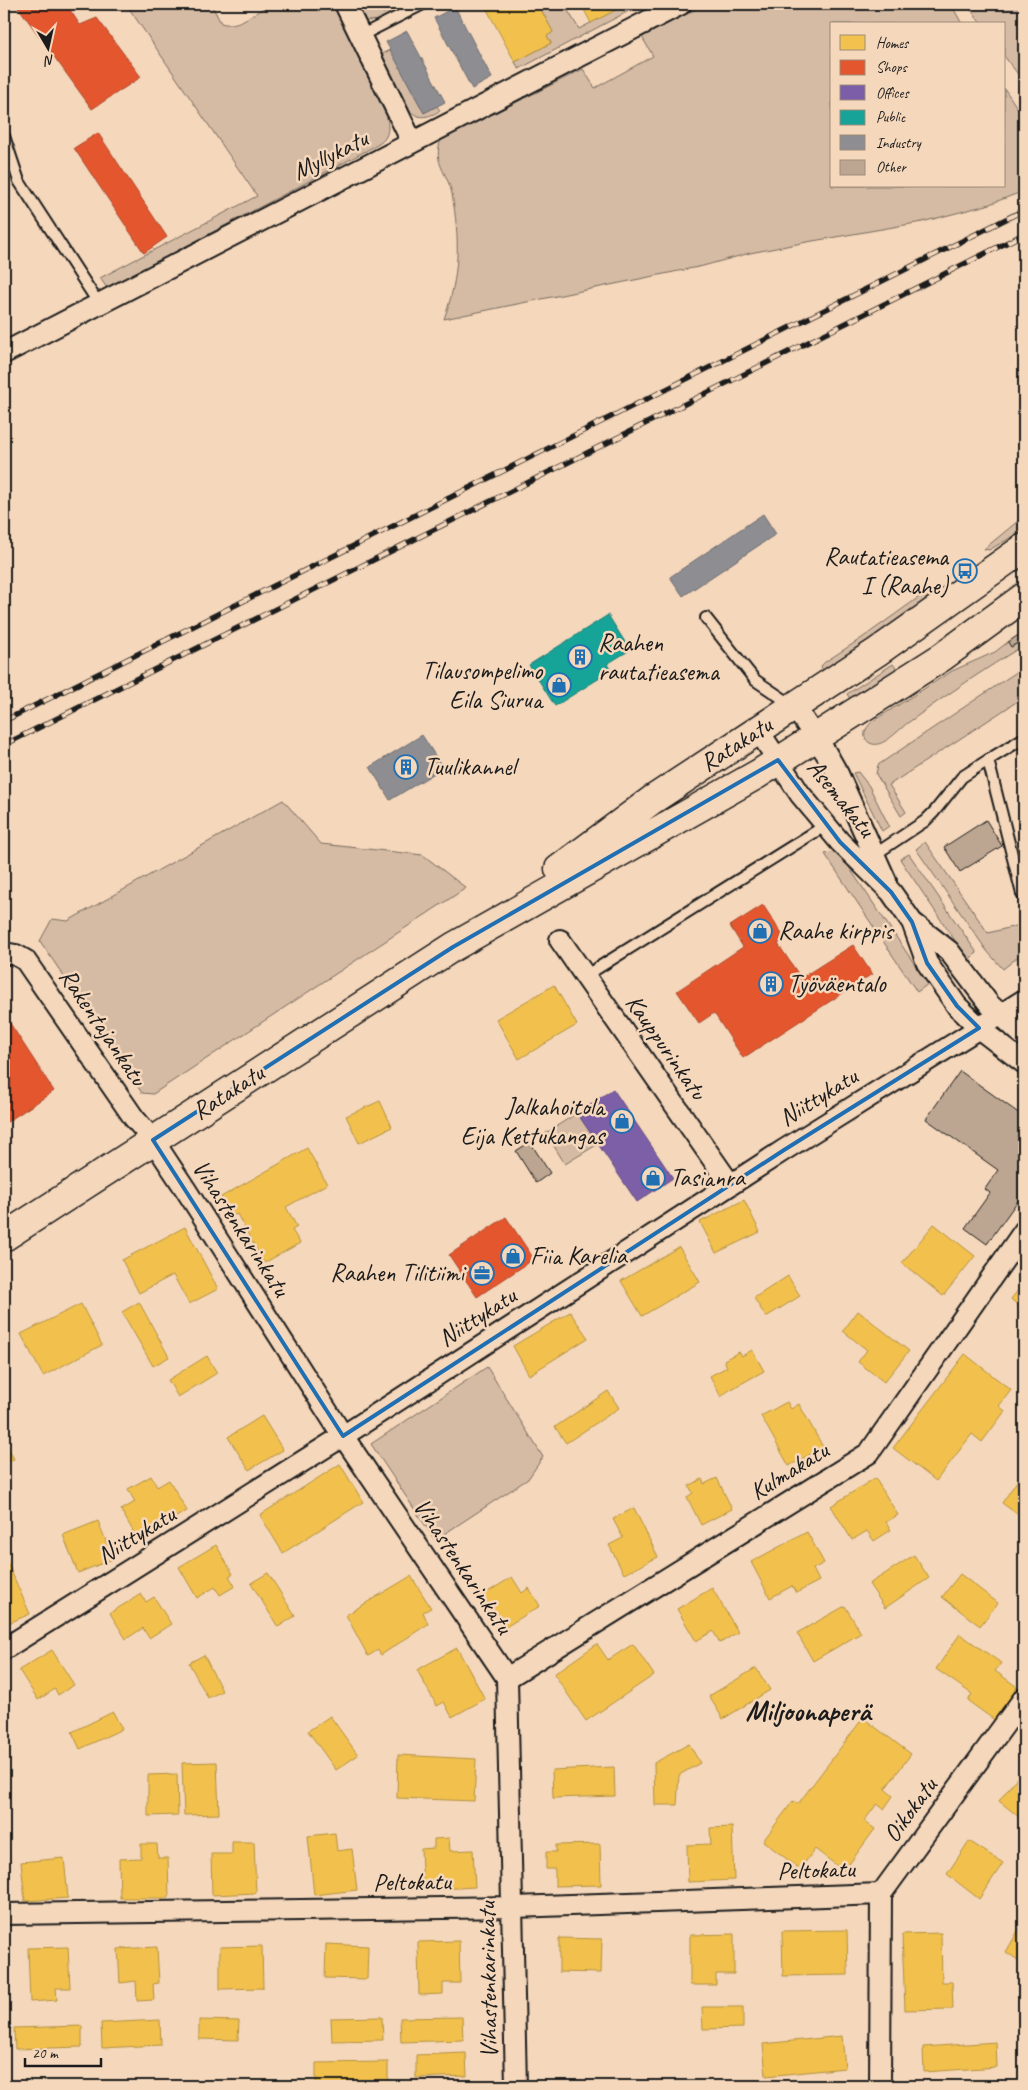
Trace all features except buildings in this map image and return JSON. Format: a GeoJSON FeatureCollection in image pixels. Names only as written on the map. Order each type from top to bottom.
{"type":"FeatureCollection","features":[{"type":"Feature","properties":{"kind":"main road","name":"Ratakatu"},"geometry":{"type":"LineString","coordinates":[[453,947],[652,800],[877,652],[1024,548]]}},
{"type":"Feature","properties":{"kind":"main road","name":"Ratakatu"},"geometry":{"type":"LineString","coordinates":[[4,1237],[453,947],[758,774],[816,738],[942,657],[1024,598]]}},
{"type":"Feature","properties":{"kind":"street"},"geometry":{"type":"LineString","coordinates":[[345,4],[412,142]]}},
{"type":"Feature","properties":{"kind":"street","name":"Myllykatu"},"geometry":{"type":"LineString","coordinates":[[4,353],[681,4]]}},
{"type":"Feature","properties":{"kind":"street","name":"Asemakatu"},"geometry":{"type":"LineString","coordinates":[[794,706],[838,774],[891,892]]}},
{"type":"Feature","properties":{"kind":"street","name":"Asemakatu"},"geometry":{"type":"LineString","coordinates":[[758,730],[800,794],[840,842],[891,892],[912,922],[927,963],[957,1006],[979,1028],[1024,1064]]}},
{"type":"Feature","properties":{"kind":"street","name":"Asemakatu"},"geometry":{"type":"LineString","coordinates":[[912,922],[949,951],[974,985],[1000,1015],[1024,1036]]}},
{"type":"Feature","properties":{"kind":"street","name":"Kauppurinkatu"},"geometry":{"type":"LineString","coordinates":[[560,940],[730,1184]]}},
{"type":"Feature","properties":{"kind":"street","name":"Rakentajankatu"},"geometry":{"type":"LineString","coordinates":[[4,953],[16,955],[25,960],[134,1118],[152,1140]]}},
{"type":"Feature","properties":{"kind":"street","name":"Niittykatu"},"geometry":{"type":"LineString","coordinates":[[4,1649],[343,1436],[730,1184],[1024,1000]]}},
{"type":"Feature","properties":{"kind":"street","name":"Vihastenkarinkatu"},"geometry":{"type":"LineString","coordinates":[[152,1140],[343,1436],[507,1678],[514,1907],[516,2086]]}},
{"type":"Feature","properties":{"kind":"street","name":"Kulmakatu"},"geometry":{"type":"LineString","coordinates":[[507,1678],[869,1452],[1024,1231]]}},
{"type":"Feature","properties":{"kind":"street","name":"Oikokatu"},"geometry":{"type":"LineString","coordinates":[[881,1894],[1024,1698]]}},
{"type":"Feature","properties":{"kind":"street"},"geometry":{"type":"LineString","coordinates":[[880,2086],[881,1894]]}},
{"type":"Feature","properties":{"kind":"street","name":"Peltokatu"},"geometry":{"type":"LineString","coordinates":[[4,1914],[514,1907],[881,1894]]}},
{"type":"Feature","properties":{"kind":"lane"},"geometry":{"type":"LineString","coordinates":[[360,36],[423,4]]}},
{"type":"Feature","properties":{"kind":"lane"},"geometry":{"type":"LineString","coordinates":[[4,136],[19,181],[99,304]]}},
{"type":"Feature","properties":{"kind":"lane"},"geometry":{"type":"LineString","coordinates":[[706,618],[755,680],[794,706]]}},
{"type":"Feature","properties":{"kind":"lane"},"geometry":{"type":"LineString","coordinates":[[874,854],[925,821],[962,777],[1024,738]]}},
{"type":"Feature","properties":{"kind":"lane"},"geometry":{"type":"LineString","coordinates":[[988,760],[1022,894],[1024,894]]}},
{"type":"Feature","properties":{"kind":"lane"},"geometry":{"type":"LineString","coordinates":[[585,976],[826,825]]}},
{"type":"Feature","properties":{"kind":"highlighted area"},"geometry":{"type":"Polygon","coordinates":[[[778,760],[840,842],[891,892],[912,922],[927,963],[957,1006],[979,1028],[784,1150],[343,1436],[153,1140],[453,947],[778,760]]]}},
{"type":"Feature","properties":{"kind":"shaded area"},"geometry":{"type":"Polygon","coordinates":[[[292,2],[333,4],[387,117],[388,130],[384,140],[107,288],[100,278],[257,196],[126,4],[211,4],[221,23],[228,24],[241,21],[265,7],[276,4],[292,2]]]}},
{"type":"Feature","properties":{"kind":"shaded area"},"geometry":{"type":"Polygon","coordinates":[[[357,4],[378,4],[383,13],[393,8],[395,12],[381,20],[366,21],[357,4]]]}},
{"type":"Feature","properties":{"kind":"shaded area"},"geometry":{"type":"Polygon","coordinates":[[[538,4],[564,4],[579,29],[627,4],[642,4],[519,69],[515,62],[551,43],[547,36],[553,32],[538,4]]]}},
{"type":"Feature","properties":{"kind":"shaded area"},"geometry":{"type":"Polygon","coordinates":[[[706,4],[951,4],[961,22],[830,22],[830,188],[1006,188],[1006,91],[1024,118],[1024,191],[987,205],[922,222],[750,253],[703,266],[444,319],[456,272],[457,242],[452,194],[439,162],[438,155],[441,140],[583,69],[595,88],[653,56],[642,37],[706,4]]]}},
{"type":"Feature","properties":{"kind":"shaded area"},"geometry":{"type":"Polygon","coordinates":[[[967,4],[1015,4],[1024,10],[1024,82],[1006,59],[1006,22],[980,22],[967,4]]]}},
{"type":"Feature","properties":{"kind":"shaded area"},"geometry":{"type":"Polygon","coordinates":[[[391,50],[424,113],[437,106],[440,111],[421,117],[410,111],[382,54],[391,50]]]}},
{"type":"Feature","properties":{"kind":"shaded area"},"geometry":{"type":"Polygon","coordinates":[[[1024,516],[1024,530],[989,550],[984,549],[1024,516]]]}},
{"type":"Feature","properties":{"kind":"shaded area"},"geometry":{"type":"Polygon","coordinates":[[[929,590],[929,596],[925,601],[877,634],[859,652],[824,673],[821,666],[825,662],[929,590]]]}},
{"type":"Feature","properties":{"kind":"shaded area"},"geometry":{"type":"Polygon","coordinates":[[[1024,631],[1024,639],[1020,634],[1024,631]]]}},
{"type":"Feature","properties":{"kind":"shaded area"},"geometry":{"type":"Polygon","coordinates":[[[1024,639],[1024,645],[937,702],[885,741],[875,744],[870,743],[865,738],[865,732],[873,721],[952,671],[995,652],[1008,642],[1012,647],[1024,639]]]}},
{"type":"Feature","properties":{"kind":"shaded area"},"geometry":{"type":"Polygon","coordinates":[[[893,664],[897,670],[851,700],[847,694],[893,664]]]}},
{"type":"Feature","properties":{"kind":"shaded area"},"geometry":{"type":"Polygon","coordinates":[[[1024,667],[1024,697],[889,785],[906,812],[901,816],[876,774],[878,765],[1024,667]]]}},
{"type":"Feature","properties":{"kind":"shaded area"},"geometry":{"type":"Polygon","coordinates":[[[858,772],[869,786],[889,826],[882,831],[853,773],[858,772]]]}},
{"type":"Feature","properties":{"kind":"shaded area"},"geometry":{"type":"Polygon","coordinates":[[[283,800],[321,844],[423,855],[466,888],[153,1094],[142,1093],[40,941],[52,919],[68,921],[283,800]]]}},
{"type":"Feature","properties":{"kind":"shaded area"},"geometry":{"type":"Polygon","coordinates":[[[925,842],[988,933],[1024,924],[1024,952],[1003,969],[987,951],[916,849],[925,842]]]}},
{"type":"Feature","properties":{"kind":"shaded area"},"geometry":{"type":"Polygon","coordinates":[[[825,854],[840,854],[928,984],[917,992],[825,854]]]}},
{"type":"Feature","properties":{"kind":"shaded area"},"geometry":{"type":"Polygon","coordinates":[[[909,854],[977,953],[968,960],[900,859],[909,854]]]}},
{"type":"Feature","properties":{"kind":"shaded area"},"geometry":{"type":"Polygon","coordinates":[[[577,1113],[598,1144],[565,1164],[546,1133],[577,1113]]]}},
{"type":"Feature","properties":{"kind":"shaded area"},"geometry":{"type":"Polygon","coordinates":[[[487,1367],[543,1457],[528,1479],[435,1540],[371,1444],[487,1367]]]}},
{"type":"Feature","properties":{"kind":"railway"},"geometry":{"type":"LineString","coordinates":[[4,721],[1024,210]]}},
{"type":"Feature","properties":{"kind":"railway"},"geometry":{"type":"LineString","coordinates":[[4,745],[1024,234]]}},
{"type":"Feature","properties":{"kind":"place","name":"Rautatieasema I (Raahe)"},"geometry":{"type":"Point","coordinates":[965,571]}},
{"type":"Feature","properties":{"kind":"place","name":"Raahen rautatieasema"},"geometry":{"type":"Point","coordinates":[580,657]}},
{"type":"Feature","properties":{"kind":"place","name":"Tilausompelimo Eila Siurua"},"geometry":{"type":"Point","coordinates":[559,685]}},
{"type":"Feature","properties":{"kind":"place","name":"Tuulikannel"},"geometry":{"type":"Point","coordinates":[406,767]}},
{"type":"Feature","properties":{"kind":"place","name":"Raahe kirppis"},"geometry":{"type":"Point","coordinates":[760,931]}},
{"type":"Feature","properties":{"kind":"place","name":"Työväentalo"},"geometry":{"type":"Point","coordinates":[771,984]}},
{"type":"Feature","properties":{"kind":"place","name":"Jalkahoitola Eija Kettukangas"},"geometry":{"type":"Point","coordinates":[622,1121]}},
{"type":"Feature","properties":{"kind":"place","name":"Tasianra"},"geometry":{"type":"Point","coordinates":[653,1178]}},
{"type":"Feature","properties":{"kind":"place","name":"Fiia Karelia"},"geometry":{"type":"Point","coordinates":[513,1256]}},
{"type":"Feature","properties":{"kind":"place","name":"Raahen Tilitiimi"},"geometry":{"type":"Point","coordinates":[482,1273]}},
{"type":"Feature","properties":{"kind":"district","name":"Miljoonaperä"},"geometry":{"type":"Point","coordinates":[808,1710]}}]}
